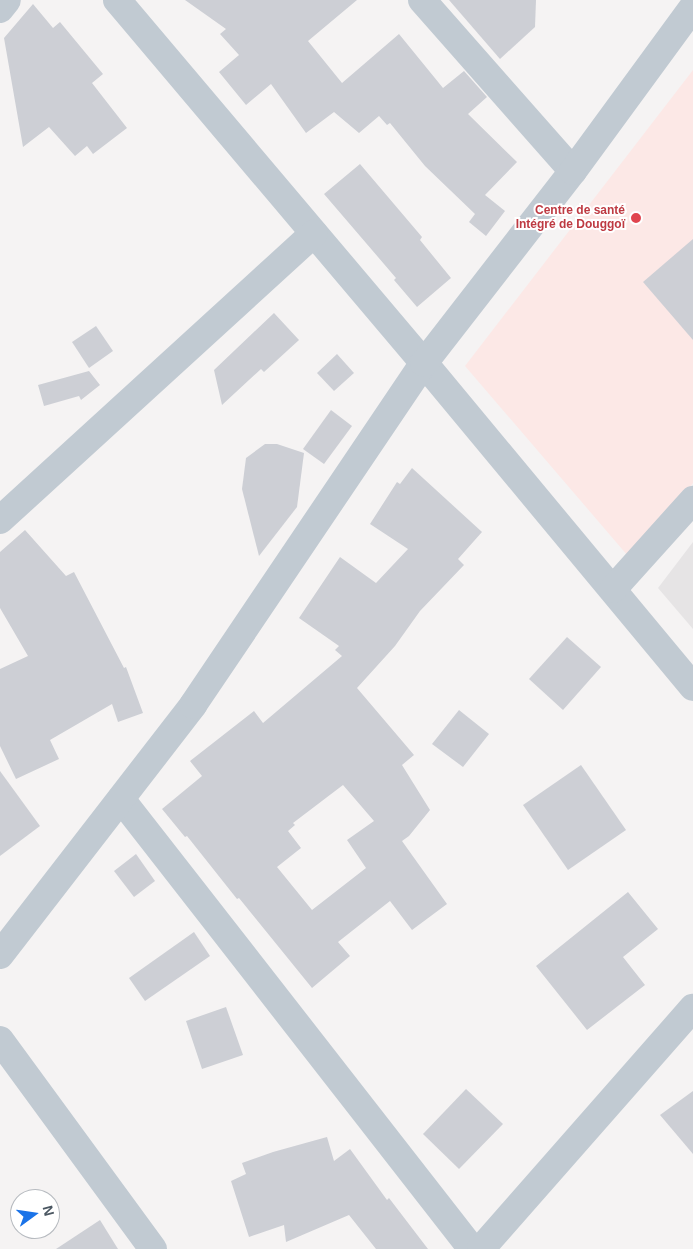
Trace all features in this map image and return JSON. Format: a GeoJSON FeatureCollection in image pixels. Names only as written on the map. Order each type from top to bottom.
{"type":"FeatureCollection","features":[{"type":"Feature","properties":{"kind":"street"},"geometry":{"type":"LineString","coordinates":[[0,9],[7,0]]}},
{"type":"Feature","properties":{"kind":"street"},"geometry":{"type":"LineString","coordinates":[[117,0],[424,363],[693,686]]}},
{"type":"Feature","properties":{"kind":"street"},"geometry":{"type":"LineString","coordinates":[[422,0],[574,171]]}},
{"type":"Feature","properties":{"kind":"street"},"geometry":{"type":"LineString","coordinates":[[0,955],[193,705],[424,363],[574,171],[693,7]]}},
{"type":"Feature","properties":{"kind":"street"},"geometry":{"type":"LineString","coordinates":[[0,520],[314,233]]}},
{"type":"Feature","properties":{"kind":"street"},"geometry":{"type":"LineString","coordinates":[[613,590],[693,500]]}},
{"type":"Feature","properties":{"kind":"street"},"geometry":{"type":"LineString","coordinates":[[121,799],[472,1249]]}},
{"type":"Feature","properties":{"kind":"street"},"geometry":{"type":"LineString","coordinates":[[481,1249],[693,1008]]}},
{"type":"Feature","properties":{"kind":"street"},"geometry":{"type":"LineString","coordinates":[[0,1040],[153,1249]]}},
{"type":"Feature","properties":{"kind":"shaded area","name":"Centre de santé Intégré de Douggoï"},"geometry":{"type":"Polygon","coordinates":[[[693,70],[693,483],[634,563],[465,366],[693,70]]]}},
{"type":"Feature","properties":{"kind":"shaded area"},"geometry":{"type":"Polygon","coordinates":[[[693,542],[693,629],[658,588],[693,542]]]}},
{"type":"Feature","properties":{"kind":"building"},"geometry":{"type":"Polygon","coordinates":[[[185,0],[357,0],[308,41],[342,83],[399,34],[443,88],[464,71],[487,97],[468,114],[517,162],[485,195],[505,211],[486,236],[469,222],[475,214],[425,166],[390,123],[387,125],[379,116],[359,133],[334,112],[306,133],[271,84],[246,105],[219,72],[239,55],[220,34],[226,29],[185,0]]]}},
{"type":"Feature","properties":{"kind":"building"},"geometry":{"type":"Polygon","coordinates":[[[449,0],[536,0],[535,27],[500,59],[449,0]]]}},
{"type":"Feature","properties":{"kind":"building"},"geometry":{"type":"Polygon","coordinates":[[[33,4],[53,28],[60,22],[103,74],[92,83],[127,128],[93,154],[87,146],[75,156],[49,127],[23,147],[4,38],[33,4]]]}},
{"type":"Feature","properties":{"kind":"building"},"geometry":{"type":"Polygon","coordinates":[[[360,164],[422,237],[420,240],[451,278],[417,307],[394,280],[396,278],[324,194],[360,164]]]}},
{"type":"Feature","properties":{"kind":"building"},"geometry":{"type":"Polygon","coordinates":[[[693,239],[693,340],[643,282],[693,239]]]}},
{"type":"Feature","properties":{"kind":"building"},"geometry":{"type":"Polygon","coordinates":[[[274,313],[299,340],[264,372],[261,369],[222,405],[214,370],[274,313]]]}},
{"type":"Feature","properties":{"kind":"building"},"geometry":{"type":"Polygon","coordinates":[[[96,326],[113,351],[89,368],[72,342],[96,326]]]}},
{"type":"Feature","properties":{"kind":"building"},"geometry":{"type":"Polygon","coordinates":[[[337,354],[354,373],[334,391],[317,373],[337,354]]]}},
{"type":"Feature","properties":{"kind":"building"},"geometry":{"type":"Polygon","coordinates":[[[89,371],[100,385],[81,400],[79,396],[44,406],[38,385],[89,371]]]}},
{"type":"Feature","properties":{"kind":"building"},"geometry":{"type":"Polygon","coordinates":[[[331,410],[352,426],[324,464],[303,449],[331,410]]]}},
{"type":"Feature","properties":{"kind":"building"},"geometry":{"type":"Polygon","coordinates":[[[265,444],[277,444],[304,453],[297,507],[259,556],[242,489],[246,458],[265,444]]]}},
{"type":"Feature","properties":{"kind":"building"},"geometry":{"type":"Polygon","coordinates":[[[412,468],[482,532],[458,559],[464,565],[420,611],[395,646],[357,688],[414,755],[402,765],[430,810],[409,836],[402,841],[447,904],[412,930],[390,901],[338,942],[350,956],[312,988],[239,898],[237,899],[187,836],[185,837],[162,809],[202,776],[190,761],[254,711],[263,723],[342,656],[335,650],[339,646],[299,618],[340,557],[376,583],[408,549],[370,524],[397,482],[400,484],[412,468]],[[343,785],[293,823],[295,825],[288,831],[301,848],[277,867],[312,910],[366,868],[347,840],[374,821],[343,785]]]}},
{"type":"Feature","properties":{"kind":"building"},"geometry":{"type":"Polygon","coordinates":[[[25,530],[66,576],[74,572],[124,668],[126,667],[143,713],[118,722],[112,704],[50,740],[59,759],[16,779],[0,746],[0,669],[28,656],[0,608],[0,552],[25,530]]]}},
{"type":"Feature","properties":{"kind":"building"},"geometry":{"type":"Polygon","coordinates":[[[567,637],[601,667],[563,710],[529,679],[567,637]]]}},
{"type":"Feature","properties":{"kind":"building"},"geometry":{"type":"Polygon","coordinates":[[[459,710],[489,734],[463,767],[432,744],[459,710]]]}},
{"type":"Feature","properties":{"kind":"building"},"geometry":{"type":"Polygon","coordinates":[[[581,765],[626,830],[568,870],[523,805],[581,765]]]}},
{"type":"Feature","properties":{"kind":"building"},"geometry":{"type":"Polygon","coordinates":[[[0,771],[40,826],[0,856],[0,771]]]}},
{"type":"Feature","properties":{"kind":"building"},"geometry":{"type":"Polygon","coordinates":[[[136,854],[155,881],[134,897],[114,871],[136,854]]]}},
{"type":"Feature","properties":{"kind":"building"},"geometry":{"type":"Polygon","coordinates":[[[628,892],[658,929],[623,957],[645,985],[587,1030],[536,966],[628,892]]]}},
{"type":"Feature","properties":{"kind":"building"},"geometry":{"type":"Polygon","coordinates":[[[194,932],[210,956],[145,1001],[129,978],[194,932]]]}},
{"type":"Feature","properties":{"kind":"building"},"geometry":{"type":"Polygon","coordinates":[[[226,1007],[243,1055],[202,1069],[186,1021],[226,1007]]]}},
{"type":"Feature","properties":{"kind":"building"},"geometry":{"type":"Polygon","coordinates":[[[466,1089],[503,1124],[459,1169],[423,1134],[466,1089]]]}},
{"type":"Feature","properties":{"kind":"building"},"geometry":{"type":"Polygon","coordinates":[[[693,1091],[693,1154],[660,1115],[693,1091]]]}},
{"type":"Feature","properties":{"kind":"building"},"geometry":{"type":"Polygon","coordinates":[[[327,1137],[334,1161],[350,1149],[387,1200],[389,1198],[428,1249],[376,1249],[349,1215],[286,1242],[284,1225],[249,1237],[231,1181],[246,1174],[242,1163],[327,1137]]]}},
{"type":"Feature","properties":{"kind":"building"},"geometry":{"type":"Polygon","coordinates":[[[100,1220],[118,1249],[56,1249],[100,1220]]]}},
{"type":"Feature","properties":{"kind":"place","name":"Centre de santé Intégré de Douggoï"},"geometry":{"type":"Point","coordinates":[636,218]}}]}
